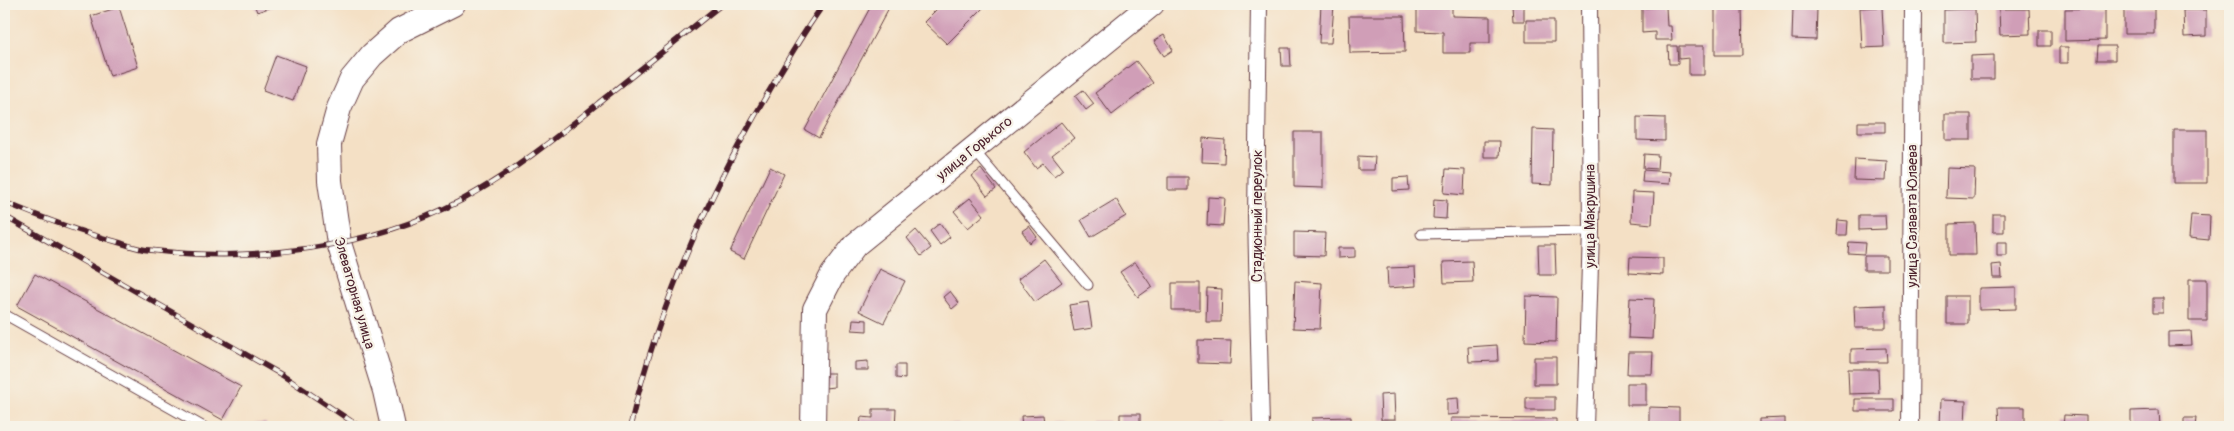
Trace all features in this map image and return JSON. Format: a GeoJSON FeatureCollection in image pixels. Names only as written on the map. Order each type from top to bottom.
{"type":"FeatureCollection","features":[{"type":"Feature","properties":{"kind":"main road","name":"Элеваторная улица"},"geometry":{"type":"LineString","coordinates":[[393,427],[384,391],[339,243],[330,181],[329,144],[339,108],[352,79],[372,55],[399,32],[453,4]]}},
{"type":"Feature","properties":{"kind":"main road","name":"улица Горького"},"geometry":{"type":"LineString","coordinates":[[813,400],[815,309],[833,274],[855,245],[1152,4]]}},
{"type":"Feature","properties":{"kind":"main road"},"geometry":{"type":"LineString","coordinates":[[796,427],[813,400]]}},
{"type":"Feature","properties":{"kind":"main road"},"geometry":{"type":"LineString","coordinates":[[813,400],[813,427]]}},
{"type":"Feature","properties":{"kind":"street","name":"Стадионный переулок"},"geometry":{"type":"LineString","coordinates":[[1259,4],[1256,216],[1261,427]]}},
{"type":"Feature","properties":{"kind":"street","name":"улица Макрушина"},"geometry":{"type":"LineString","coordinates":[[1585,427],[1590,231],[1589,4]]}},
{"type":"Feature","properties":{"kind":"street","name":"улица Салавата Юлаева"},"geometry":{"type":"LineString","coordinates":[[1910,427],[1913,4]]}},
{"type":"Feature","properties":{"kind":"lane"},"geometry":{"type":"LineString","coordinates":[[973,149],[1088,284]]}},
{"type":"Feature","properties":{"kind":"lane"},"geometry":{"type":"LineString","coordinates":[[1421,234],[1590,231]]}},
{"type":"Feature","properties":{"kind":"lane"},"geometry":{"type":"LineString","coordinates":[[4,314],[204,427]]}},
{"type":"Feature","properties":{"kind":"building"},"geometry":{"type":"Polygon","coordinates":[[[254,4],[280,4],[257,12],[254,4]]]}},
{"type":"Feature","properties":{"kind":"building"},"geometry":{"type":"Polygon","coordinates":[[[872,4],[891,4],[819,138],[805,130],[872,4]]]}},
{"type":"Feature","properties":{"kind":"building"},"geometry":{"type":"Polygon","coordinates":[[[942,4],[987,4],[947,44],[924,22],[942,4]]]}},
{"type":"Feature","properties":{"kind":"building"},"geometry":{"type":"Polygon","coordinates":[[[1321,4],[1334,5],[1331,43],[1319,43],[1321,4]]]}},
{"type":"Feature","properties":{"kind":"building"},"geometry":{"type":"Polygon","coordinates":[[[1417,4],[1452,4],[1452,16],[1490,17],[1490,43],[1470,43],[1470,53],[1443,53],[1443,32],[1417,31],[1417,4]]]}},
{"type":"Feature","properties":{"kind":"building"},"geometry":{"type":"Polygon","coordinates":[[[1512,5],[1524,5],[1524,21],[1513,21],[1512,5]]]}},
{"type":"Feature","properties":{"kind":"building"},"geometry":{"type":"Polygon","coordinates":[[[1715,6],[1742,6],[1743,55],[1715,55],[1715,6]]]}},
{"type":"Feature","properties":{"kind":"building"},"geometry":{"type":"Polygon","coordinates":[[[119,7],[138,67],[110,76],[91,16],[119,7]]]}},
{"type":"Feature","properties":{"kind":"building"},"geometry":{"type":"Polygon","coordinates":[[[1666,7],[1667,26],[1671,26],[1672,40],[1655,40],[1655,32],[1642,33],[1642,8],[1666,7]]]}},
{"type":"Feature","properties":{"kind":"building"},"geometry":{"type":"Polygon","coordinates":[[[1793,7],[1817,8],[1816,40],[1792,39],[1793,7]]]}},
{"type":"Feature","properties":{"kind":"building"},"geometry":{"type":"Polygon","coordinates":[[[1882,7],[1884,47],[1862,48],[1860,8],[1882,7]]]}},
{"type":"Feature","properties":{"kind":"building"},"geometry":{"type":"Polygon","coordinates":[[[2124,7],[2154,7],[2154,34],[2124,34],[2124,7]]]}},
{"type":"Feature","properties":{"kind":"building"},"geometry":{"type":"Polygon","coordinates":[[[2105,8],[2105,40],[2065,41],[2065,9],[2105,8]]]}},
{"type":"Feature","properties":{"kind":"building"},"geometry":{"type":"Polygon","coordinates":[[[1975,9],[1976,42],[1944,43],[1944,10],[1975,9]]]}},
{"type":"Feature","properties":{"kind":"building"},"geometry":{"type":"Polygon","coordinates":[[[1999,9],[2029,9],[2030,34],[2000,35],[1999,9]]]}},
{"type":"Feature","properties":{"kind":"building"},"geometry":{"type":"Polygon","coordinates":[[[2183,10],[2206,10],[2206,36],[2184,37],[2183,10]]]}},
{"type":"Feature","properties":{"kind":"building"},"geometry":{"type":"Polygon","coordinates":[[[1349,16],[1404,16],[1405,52],[1350,53],[1349,16]]]}},
{"type":"Feature","properties":{"kind":"building"},"geometry":{"type":"Polygon","coordinates":[[[1526,20],[1554,20],[1554,42],[1526,42],[1526,20]]]}},
{"type":"Feature","properties":{"kind":"building"},"geometry":{"type":"Polygon","coordinates":[[[2039,30],[2051,30],[2051,46],[2039,46],[2039,30]]]}},
{"type":"Feature","properties":{"kind":"building"},"geometry":{"type":"Polygon","coordinates":[[[1164,35],[1173,50],[1164,56],[1154,41],[1164,35]]]}},
{"type":"Feature","properties":{"kind":"building"},"geometry":{"type":"Polygon","coordinates":[[[1668,46],[1677,46],[1678,64],[1669,64],[1668,46]]]}},
{"type":"Feature","properties":{"kind":"building"},"geometry":{"type":"Polygon","coordinates":[[[1679,46],[1704,46],[1704,75],[1689,75],[1689,58],[1679,59],[1679,46]]]}},
{"type":"Feature","properties":{"kind":"building"},"geometry":{"type":"Polygon","coordinates":[[[2098,46],[2115,46],[2115,60],[2097,60],[2098,46]]]}},
{"type":"Feature","properties":{"kind":"building"},"geometry":{"type":"Polygon","coordinates":[[[2059,47],[2068,47],[2068,63],[2059,63],[2059,47]]]}},
{"type":"Feature","properties":{"kind":"building"},"geometry":{"type":"Polygon","coordinates":[[[1281,48],[1290,48],[1291,66],[1282,66],[1281,48]]]}},
{"type":"Feature","properties":{"kind":"building"},"geometry":{"type":"Polygon","coordinates":[[[276,55],[306,66],[293,101],[263,90],[276,55]]]}},
{"type":"Feature","properties":{"kind":"building"},"geometry":{"type":"Polygon","coordinates":[[[1994,55],[1994,79],[1971,79],[1971,56],[1994,55]]]}},
{"type":"Feature","properties":{"kind":"building"},"geometry":{"type":"Polygon","coordinates":[[[1136,61],[1153,83],[1112,115],[1095,93],[1136,61]]]}},
{"type":"Feature","properties":{"kind":"building"},"geometry":{"type":"Polygon","coordinates":[[[1083,90],[1094,104],[1086,110],[1075,96],[1083,90]]]}},
{"type":"Feature","properties":{"kind":"building"},"geometry":{"type":"Polygon","coordinates":[[[1945,114],[1971,114],[1971,140],[1945,140],[1945,114]]]}},
{"type":"Feature","properties":{"kind":"building"},"geometry":{"type":"Polygon","coordinates":[[[1637,117],[1665,118],[1665,141],[1637,140],[1637,117]]]}},
{"type":"Feature","properties":{"kind":"building"},"geometry":{"type":"Polygon","coordinates":[[[1061,122],[1074,138],[1052,155],[1063,169],[1054,176],[1043,163],[1036,168],[1024,152],[1061,122]]]}},
{"type":"Feature","properties":{"kind":"building"},"geometry":{"type":"Polygon","coordinates":[[[1858,122],[1885,122],[1885,132],[1858,132],[1858,122]]]}},
{"type":"Feature","properties":{"kind":"building"},"geometry":{"type":"Polygon","coordinates":[[[1533,129],[1553,130],[1552,185],[1532,184],[1533,129]]]}},
{"type":"Feature","properties":{"kind":"building"},"geometry":{"type":"Polygon","coordinates":[[[2174,130],[2207,130],[2207,183],[2174,183],[2174,130]]]}},
{"type":"Feature","properties":{"kind":"building"},"geometry":{"type":"Polygon","coordinates":[[[1294,132],[1323,132],[1323,188],[1294,187],[1294,132]]]}},
{"type":"Feature","properties":{"kind":"building"},"geometry":{"type":"Polygon","coordinates":[[[1203,138],[1225,140],[1224,163],[1202,162],[1203,138]]]}},
{"type":"Feature","properties":{"kind":"building"},"geometry":{"type":"Polygon","coordinates":[[[1484,141],[1500,141],[1499,157],[1484,157],[1484,141]]]}},
{"type":"Feature","properties":{"kind":"building"},"geometry":{"type":"Polygon","coordinates":[[[1644,154],[1658,155],[1657,169],[1643,168],[1644,154]]]}},
{"type":"Feature","properties":{"kind":"building"},"geometry":{"type":"Polygon","coordinates":[[[1358,156],[1375,157],[1374,170],[1358,170],[1358,156]]]}},
{"type":"Feature","properties":{"kind":"building"},"geometry":{"type":"Polygon","coordinates":[[[1855,159],[1887,161],[1886,181],[1854,180],[1855,159]]]}},
{"type":"Feature","properties":{"kind":"building"},"geometry":{"type":"Polygon","coordinates":[[[770,167],[784,174],[744,259],[730,252],[770,167]]]}},
{"type":"Feature","properties":{"kind":"building"},"geometry":{"type":"Polygon","coordinates":[[[1947,168],[1975,169],[1974,199],[1946,198],[1947,168]]]}},
{"type":"Feature","properties":{"kind":"building"},"geometry":{"type":"Polygon","coordinates":[[[981,169],[996,189],[987,196],[972,176],[981,169]]]}},
{"type":"Feature","properties":{"kind":"building"},"geometry":{"type":"Polygon","coordinates":[[[1446,169],[1465,170],[1464,195],[1444,193],[1446,169]]]}},
{"type":"Feature","properties":{"kind":"building"},"geometry":{"type":"Polygon","coordinates":[[[1643,170],[1670,172],[1669,184],[1642,182],[1643,170]]]}},
{"type":"Feature","properties":{"kind":"building"},"geometry":{"type":"Polygon","coordinates":[[[1168,177],[1188,177],[1188,190],[1168,190],[1168,177]]]}},
{"type":"Feature","properties":{"kind":"building"},"geometry":{"type":"Polygon","coordinates":[[[1408,177],[1409,190],[1393,191],[1393,178],[1408,177]]]}},
{"type":"Feature","properties":{"kind":"building"},"geometry":{"type":"Polygon","coordinates":[[[1632,192],[1654,193],[1652,224],[1631,222],[1632,192]]]}},
{"type":"Feature","properties":{"kind":"building"},"geometry":{"type":"Polygon","coordinates":[[[1208,197],[1225,198],[1223,226],[1207,225],[1208,197]]]}},
{"type":"Feature","properties":{"kind":"building"},"geometry":{"type":"Polygon","coordinates":[[[970,198],[984,215],[968,228],[954,211],[970,198]]]}},
{"type":"Feature","properties":{"kind":"building"},"geometry":{"type":"Polygon","coordinates":[[[1116,199],[1126,216],[1091,237],[1081,220],[1116,199]]]}},
{"type":"Feature","properties":{"kind":"building"},"geometry":{"type":"Polygon","coordinates":[[[1434,199],[1447,200],[1446,219],[1433,218],[1434,199]]]}},
{"type":"Feature","properties":{"kind":"building"},"geometry":{"type":"Polygon","coordinates":[[[1993,214],[2004,214],[2004,232],[1993,232],[1993,214]]]}},
{"type":"Feature","properties":{"kind":"building"},"geometry":{"type":"Polygon","coordinates":[[[1859,215],[1885,215],[1886,229],[1859,230],[1859,215]]]}},
{"type":"Feature","properties":{"kind":"building"},"geometry":{"type":"Polygon","coordinates":[[[2191,215],[2210,216],[2209,240],[2189,238],[2191,215]]]}},
{"type":"Feature","properties":{"kind":"building"},"geometry":{"type":"Polygon","coordinates":[[[1838,220],[1848,221],[1847,235],[1837,235],[1838,220]]]}},
{"type":"Feature","properties":{"kind":"building"},"geometry":{"type":"Polygon","coordinates":[[[940,223],[950,237],[940,245],[930,231],[940,223]]]}},
{"type":"Feature","properties":{"kind":"building"},"geometry":{"type":"Polygon","coordinates":[[[1975,223],[1976,255],[1949,255],[1949,224],[1975,223]]]}},
{"type":"Feature","properties":{"kind":"building"},"geometry":{"type":"Polygon","coordinates":[[[1029,226],[1037,237],[1030,243],[1022,231],[1029,226]]]}},
{"type":"Feature","properties":{"kind":"building"},"geometry":{"type":"Polygon","coordinates":[[[916,230],[931,248],[921,256],[907,238],[916,230]]]}},
{"type":"Feature","properties":{"kind":"building"},"geometry":{"type":"Polygon","coordinates":[[[1294,232],[1325,233],[1324,256],[1294,255],[1294,232]]]}},
{"type":"Feature","properties":{"kind":"building"},"geometry":{"type":"Polygon","coordinates":[[[1849,242],[1865,243],[1864,254],[1848,253],[1849,242]]]}},
{"type":"Feature","properties":{"kind":"building"},"geometry":{"type":"Polygon","coordinates":[[[1997,242],[2007,242],[2007,256],[1997,256],[1997,242]]]}},
{"type":"Feature","properties":{"kind":"building"},"geometry":{"type":"Polygon","coordinates":[[[1538,245],[1555,245],[1556,275],[1539,275],[1538,245]]]}},
{"type":"Feature","properties":{"kind":"building"},"geometry":{"type":"Polygon","coordinates":[[[1338,248],[1355,248],[1355,257],[1338,258],[1338,248]]]}},
{"type":"Feature","properties":{"kind":"building"},"geometry":{"type":"Polygon","coordinates":[[[1864,256],[1887,256],[1887,270],[1864,270],[1864,256]]]}},
{"type":"Feature","properties":{"kind":"building"},"geometry":{"type":"Polygon","coordinates":[[[1630,257],[1663,258],[1663,275],[1629,273],[1630,257]]]}},
{"type":"Feature","properties":{"kind":"building"},"geometry":{"type":"Polygon","coordinates":[[[1044,259],[1062,282],[1035,302],[1018,279],[1044,259]]]}},
{"type":"Feature","properties":{"kind":"building"},"geometry":{"type":"Polygon","coordinates":[[[1472,261],[1473,282],[1444,283],[1443,262],[1472,261]]]}},
{"type":"Feature","properties":{"kind":"building"},"geometry":{"type":"Polygon","coordinates":[[[1135,262],[1152,287],[1138,297],[1120,272],[1135,262]]]}},
{"type":"Feature","properties":{"kind":"building"},"geometry":{"type":"Polygon","coordinates":[[[2001,264],[2002,278],[1993,278],[1992,265],[2001,264]]]}},
{"type":"Feature","properties":{"kind":"building"},"geometry":{"type":"Polygon","coordinates":[[[1415,267],[1416,286],[1388,288],[1387,268],[1415,267]]]}},
{"type":"Feature","properties":{"kind":"building"},"geometry":{"type":"Polygon","coordinates":[[[880,269],[905,281],[884,323],[859,311],[880,269]]]}},
{"type":"Feature","properties":{"kind":"building"},"geometry":{"type":"Polygon","coordinates":[[[35,274],[241,387],[223,420],[17,306],[35,274]]]}},
{"type":"Feature","properties":{"kind":"building"},"geometry":{"type":"Polygon","coordinates":[[[2189,279],[2207,279],[2207,321],[2189,321],[2189,279]]]}},
{"type":"Feature","properties":{"kind":"building"},"geometry":{"type":"Polygon","coordinates":[[[1295,281],[1322,283],[1320,329],[1293,328],[1295,281]]]}},
{"type":"Feature","properties":{"kind":"building"},"geometry":{"type":"Polygon","coordinates":[[[1172,283],[1200,283],[1200,310],[1172,310],[1172,283]]]}},
{"type":"Feature","properties":{"kind":"building"},"geometry":{"type":"Polygon","coordinates":[[[2016,287],[2016,309],[1979,310],[1979,288],[2016,287]]]}},
{"type":"Feature","properties":{"kind":"building"},"geometry":{"type":"Polygon","coordinates":[[[1207,288],[1222,289],[1221,322],[1206,322],[1207,288]]]}},
{"type":"Feature","properties":{"kind":"building"},"geometry":{"type":"Polygon","coordinates":[[[950,291],[959,303],[952,309],[943,297],[950,291]]]}},
{"type":"Feature","properties":{"kind":"building"},"geometry":{"type":"Polygon","coordinates":[[[1526,296],[1557,297],[1556,342],[1525,341],[1526,296]]]}},
{"type":"Feature","properties":{"kind":"building"},"geometry":{"type":"Polygon","coordinates":[[[1947,296],[1968,296],[1968,324],[1947,324],[1947,296]]]}},
{"type":"Feature","properties":{"kind":"building"},"geometry":{"type":"Polygon","coordinates":[[[1630,298],[1654,299],[1652,339],[1628,338],[1630,298]]]}},
{"type":"Feature","properties":{"kind":"building"},"geometry":{"type":"Polygon","coordinates":[[[2153,298],[2163,298],[2163,313],[2153,313],[2153,298]]]}},
{"type":"Feature","properties":{"kind":"building"},"geometry":{"type":"Polygon","coordinates":[[[1088,302],[1092,328],[1074,331],[1069,305],[1088,302]]]}},
{"type":"Feature","properties":{"kind":"building"},"geometry":{"type":"Polygon","coordinates":[[[1886,305],[1886,328],[1855,328],[1854,306],[1886,305]]]}},
{"type":"Feature","properties":{"kind":"building"},"geometry":{"type":"Polygon","coordinates":[[[853,319],[867,320],[867,331],[852,330],[853,319]]]}},
{"type":"Feature","properties":{"kind":"building"},"geometry":{"type":"Polygon","coordinates":[[[2191,331],[2192,345],[2168,346],[2168,332],[2191,331]]]}},
{"type":"Feature","properties":{"kind":"building"},"geometry":{"type":"Polygon","coordinates":[[[1198,340],[1231,341],[1230,364],[1198,363],[1198,340]]]}},
{"type":"Feature","properties":{"kind":"building"},"geometry":{"type":"Polygon","coordinates":[[[1497,345],[1498,361],[1469,362],[1468,347],[1497,345]]]}},
{"type":"Feature","properties":{"kind":"building"},"geometry":{"type":"Polygon","coordinates":[[[1886,348],[1887,362],[1851,362],[1851,349],[1886,348]]]}},
{"type":"Feature","properties":{"kind":"building"},"geometry":{"type":"Polygon","coordinates":[[[1628,352],[1653,352],[1652,374],[1627,374],[1628,352]]]}},
{"type":"Feature","properties":{"kind":"building"},"geometry":{"type":"Polygon","coordinates":[[[1534,357],[1556,357],[1556,384],[1534,384],[1534,357]]]}},
{"type":"Feature","properties":{"kind":"building"},"geometry":{"type":"Polygon","coordinates":[[[868,361],[868,370],[855,370],[855,362],[868,361]]]}},
{"type":"Feature","properties":{"kind":"building"},"geometry":{"type":"Polygon","coordinates":[[[896,365],[905,365],[905,379],[896,378],[896,365]]]}},
{"type":"Feature","properties":{"kind":"building"},"geometry":{"type":"Polygon","coordinates":[[[1848,369],[1878,369],[1879,393],[1849,394],[1848,369]]]}},
{"type":"Feature","properties":{"kind":"building"},"geometry":{"type":"Polygon","coordinates":[[[825,373],[834,373],[834,387],[825,388],[825,373]]]}},
{"type":"Feature","properties":{"kind":"building"},"geometry":{"type":"Polygon","coordinates":[[[1627,383],[1646,383],[1646,405],[1627,405],[1627,383]]]}},
{"type":"Feature","properties":{"kind":"building"},"geometry":{"type":"Polygon","coordinates":[[[1394,394],[1395,420],[1381,420],[1380,395],[1394,394]]]}},
{"type":"Feature","properties":{"kind":"building"},"geometry":{"type":"Polygon","coordinates":[[[1526,397],[1555,397],[1555,410],[1526,410],[1526,397]]]}},
{"type":"Feature","properties":{"kind":"building"},"geometry":{"type":"Polygon","coordinates":[[[1458,398],[1459,414],[1447,415],[1447,399],[1458,398]]]}},
{"type":"Feature","properties":{"kind":"building"},"geometry":{"type":"Polygon","coordinates":[[[1855,399],[1894,399],[1894,411],[1855,411],[1855,399]]]}},
{"type":"Feature","properties":{"kind":"building"},"geometry":{"type":"Polygon","coordinates":[[[1940,400],[1966,401],[1965,427],[1939,427],[1940,400]]]}},
{"type":"Feature","properties":{"kind":"building"},"geometry":{"type":"Polygon","coordinates":[[[1649,407],[1679,408],[1679,427],[1649,427],[1649,407]]]}},
{"type":"Feature","properties":{"kind":"building"},"geometry":{"type":"Polygon","coordinates":[[[1998,407],[2025,407],[2025,427],[1999,427],[1998,407]]]}},
{"type":"Feature","properties":{"kind":"building"},"geometry":{"type":"Polygon","coordinates":[[[873,409],[896,409],[895,427],[860,427],[861,417],[873,418],[873,409]]]}},
{"type":"Feature","properties":{"kind":"building"},"geometry":{"type":"Polygon","coordinates":[[[2159,410],[2160,427],[2131,427],[2131,411],[2159,410]]]}},
{"type":"Feature","properties":{"kind":"building"},"geometry":{"type":"Polygon","coordinates":[[[1120,414],[1140,414],[1140,427],[1120,427],[1120,414]]]}},
{"type":"Feature","properties":{"kind":"building"},"geometry":{"type":"Polygon","coordinates":[[[1043,415],[1044,423],[1062,422],[1062,427],[1022,427],[1021,416],[1043,415]]]}},
{"type":"Feature","properties":{"kind":"building"},"geometry":{"type":"Polygon","coordinates":[[[2064,415],[2086,416],[2086,427],[2063,427],[2064,415]]]}},
{"type":"Feature","properties":{"kind":"building"},"geometry":{"type":"Polygon","coordinates":[[[1351,417],[1351,427],[1312,427],[1312,418],[1351,417]]]}},
{"type":"Feature","properties":{"kind":"building"},"geometry":{"type":"Polygon","coordinates":[[[1451,418],[1556,419],[1556,427],[1451,427],[1451,418]]]}},
{"type":"Feature","properties":{"kind":"building"},"geometry":{"type":"Polygon","coordinates":[[[1785,418],[1785,427],[1759,427],[1759,419],[1785,418]]]}},
{"type":"Feature","properties":{"kind":"building"},"geometry":{"type":"Polygon","coordinates":[[[2184,418],[2196,418],[2195,427],[2184,427],[2184,418]]]}},
{"type":"Feature","properties":{"kind":"building"},"geometry":{"type":"Polygon","coordinates":[[[1092,421],[1108,421],[1108,427],[1092,427],[1092,421]]]}},
{"type":"Feature","properties":{"kind":"building"},"geometry":{"type":"Polygon","coordinates":[[[266,423],[266,427],[248,427],[248,424],[266,423]]]}},
{"type":"Feature","properties":{"kind":"building"},"geometry":{"type":"Polygon","coordinates":[[[960,424],[960,427],[928,427],[928,425],[960,424]]]}},
{"type":"Feature","properties":{"kind":"building"},"geometry":{"type":"Polygon","coordinates":[[[1201,424],[1224,424],[1224,427],[1201,427],[1201,424]]]}},
{"type":"Feature","properties":{"kind":"building"},"geometry":{"type":"Polygon","coordinates":[[[1393,424],[1427,424],[1427,427],[1393,427],[1393,424]]]}},
{"type":"Feature","properties":{"kind":"building"},"geometry":{"type":"Polygon","coordinates":[[[1896,424],[1896,427],[1865,427],[1865,425],[1896,424]]]}},
{"type":"Feature","properties":{"kind":"railway"},"geometry":{"type":"LineString","coordinates":[[4,202],[72,228],[136,248],[149,250],[188,254],[229,255],[269,253],[349,241],[426,217],[462,200],[500,177],[554,138],[722,4]]}},
{"type":"Feature","properties":{"kind":"railway"},"geometry":{"type":"LineString","coordinates":[[630,427],[654,340],[686,255],[724,173],[746,132],[802,37],[824,4]]}},
{"type":"Feature","properties":{"kind":"railway"},"geometry":{"type":"LineString","coordinates":[[4,216],[282,375],[360,427]]}}]}
